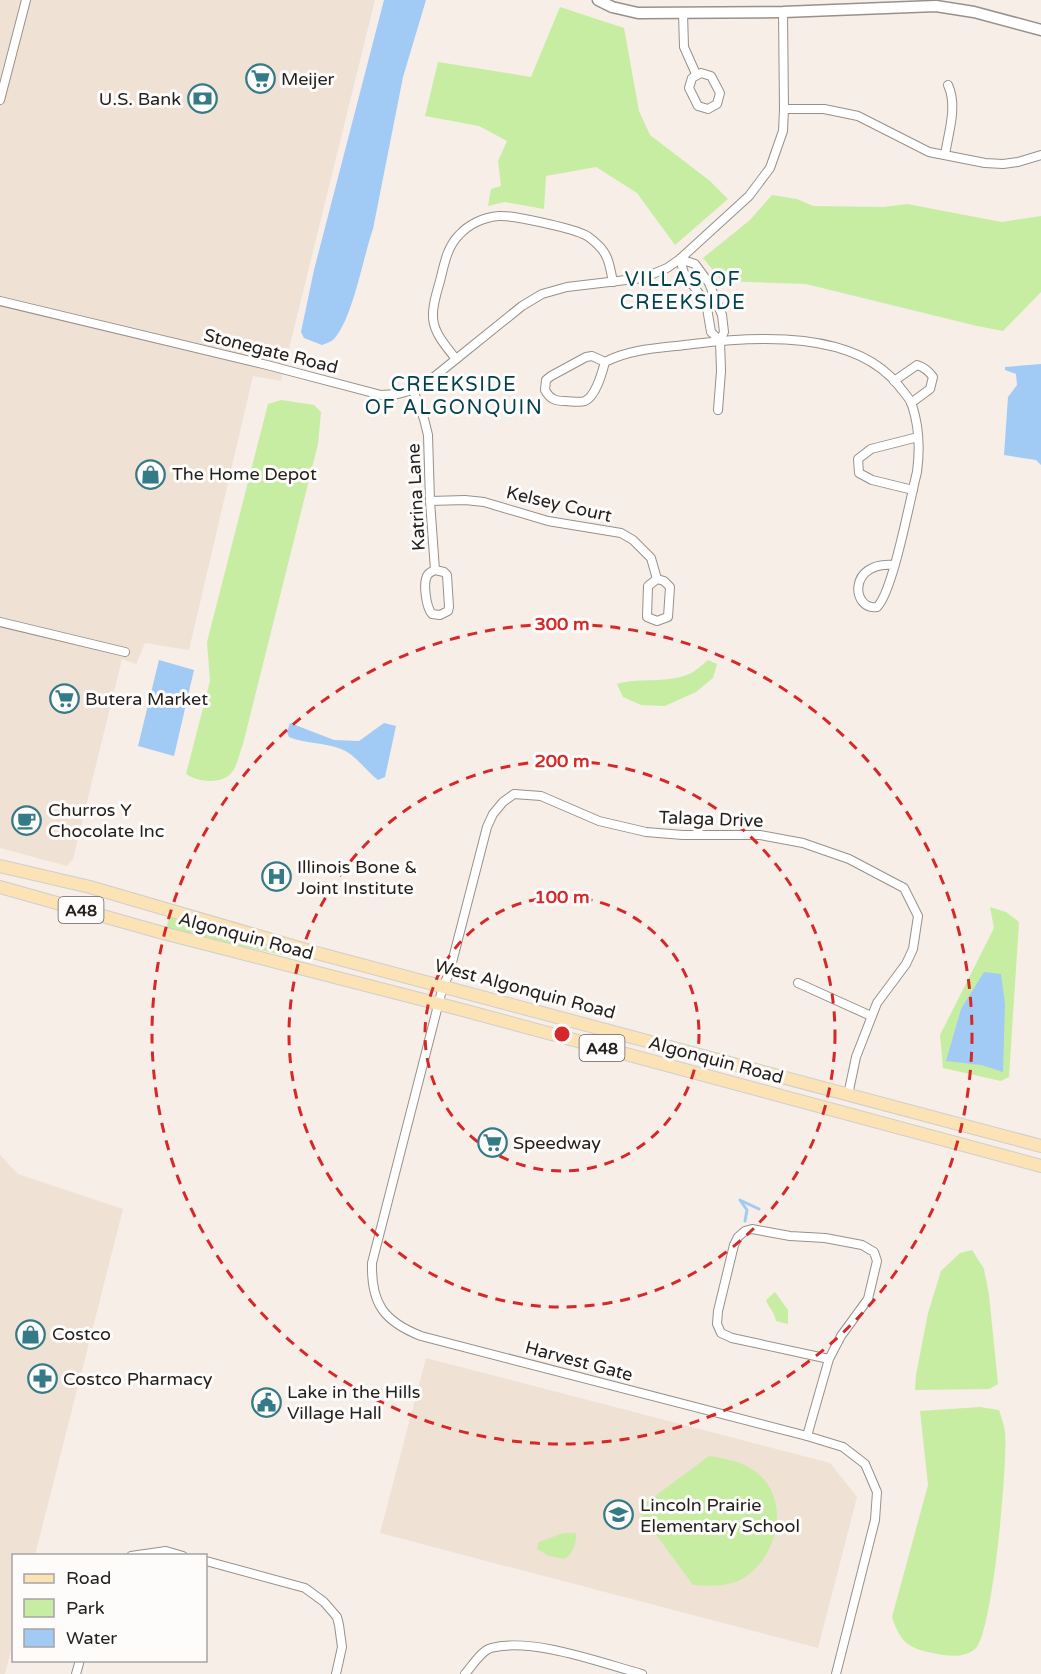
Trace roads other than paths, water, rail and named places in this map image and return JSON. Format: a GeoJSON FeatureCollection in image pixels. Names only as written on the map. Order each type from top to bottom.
{"type":"FeatureCollection","features":[{"type":"Feature","properties":{"kind":"main road","name":"West Algonquin Road"},"geometry":{"type":"LineString","coordinates":[[0,866],[90,887],[313,952],[1041,1146]]}},
{"type":"Feature","properties":{"kind":"main road","name":"Algonquin Road"},"geometry":{"type":"LineString","coordinates":[[0,887],[163,933],[1041,1166]]}},
{"type":"Feature","properties":{"kind":"street"},"geometry":{"type":"LineString","coordinates":[[0,100],[26,0]]}},
{"type":"Feature","properties":{"kind":"street"},"geometry":{"type":"LineString","coordinates":[[598,0],[612,7],[638,13],[783,12],[936,6],[974,12],[1041,30]]}},
{"type":"Feature","properties":{"kind":"street","name":"Stonegate Road"},"geometry":{"type":"LineString","coordinates":[[0,301],[267,365],[381,395],[413,390],[429,381],[532,299],[542,294],[567,287],[643,278],[667,268],[680,259],[749,196],[776,156],[783,131],[783,12]]}},
{"type":"Feature","properties":{"kind":"street"},"geometry":{"type":"LineString","coordinates":[[683,13],[684,47],[696,74]]}},
{"type":"Feature","properties":{"kind":"street"},"geometry":{"type":"LineString","coordinates":[[706,73],[715,80],[720,99],[713,107],[703,108],[694,102],[689,82],[696,74],[706,73]]}},
{"type":"Feature","properties":{"kind":"street"},"geometry":{"type":"LineString","coordinates":[[945,155],[953,104],[952,93],[948,85]]}},
{"type":"Feature","properties":{"kind":"street"},"geometry":{"type":"LineString","coordinates":[[784,109],[824,109],[858,117],[915,147],[945,155],[1003,164],[1032,159],[1041,155]]}},
{"type":"Feature","properties":{"kind":"street"},"geometry":{"type":"LineString","coordinates":[[456,359],[436,333],[432,322],[433,310],[452,244],[457,236],[478,221],[492,217],[511,216],[583,234],[603,250],[608,258],[613,282]]}},
{"type":"Feature","properties":{"kind":"street"},"geometry":{"type":"LineString","coordinates":[[680,259],[684,273],[707,308],[711,332],[720,341]]}},
{"type":"Feature","properties":{"kind":"street"},"geometry":{"type":"LineString","coordinates":[[680,259],[695,264],[717,298],[722,315],[724,332],[720,341],[718,410]]}},
{"type":"Feature","properties":{"kind":"street"},"geometry":{"type":"LineString","coordinates":[[604,362],[593,393],[587,400],[582,402],[552,399],[545,390],[546,381],[576,362],[592,356],[604,362],[636,351],[720,341],[771,339],[830,346],[850,351],[871,361],[890,375],[911,403],[918,437],[919,458],[913,490],[894,565],[883,601],[873,608],[866,605],[861,600],[859,591],[865,572],[878,565],[894,565]]}},
{"type":"Feature","properties":{"kind":"street"},"geometry":{"type":"LineString","coordinates":[[894,381],[917,366],[923,367],[933,377],[930,389],[911,403]]}},
{"type":"Feature","properties":{"kind":"street","name":"Katrina Lane"},"geometry":{"type":"LineString","coordinates":[[413,390],[428,435],[435,570]]}},
{"type":"Feature","properties":{"kind":"street"},"geometry":{"type":"LineString","coordinates":[[913,490],[872,480],[859,473],[858,459],[871,450],[918,437]]}},
{"type":"Feature","properties":{"kind":"street","name":"Kelsey Court"},"geometry":{"type":"LineString","coordinates":[[430,501],[484,502],[548,521],[621,533],[633,540],[651,558],[657,579]]}},
{"type":"Feature","properties":{"kind":"street","name":"Katrina Lane"},"geometry":{"type":"LineString","coordinates":[[435,570],[447,575],[450,606],[448,611],[440,615],[432,614],[427,606],[426,579],[435,570]]}},
{"type":"Feature","properties":{"kind":"street","name":"Kelsey Court"},"geometry":{"type":"LineString","coordinates":[[657,579],[664,580],[670,587],[668,617],[657,621],[647,617],[648,586],[657,579]]}},
{"type":"Feature","properties":{"kind":"street"},"geometry":{"type":"LineString","coordinates":[[0,622],[125,652]]}},
{"type":"Feature","properties":{"kind":"street","name":"Talaga Drive"},"geometry":{"type":"LineString","coordinates":[[439,1005],[487,827],[502,802],[514,794],[541,796],[599,821],[646,832],[683,835],[760,835],[802,843],[849,859],[904,888],[918,916],[913,949],[906,964],[877,1003],[871,1016],[856,1057],[848,1095]]}},
{"type":"Feature","properties":{"kind":"street"},"geometry":{"type":"LineString","coordinates":[[798,982],[871,1016]]}},
{"type":"Feature","properties":{"kind":"street","name":"Harvest Gate"},"geometry":{"type":"LineString","coordinates":[[439,1005],[372,1263],[375,1299],[393,1321],[405,1330],[421,1336],[807,1436],[843,1447],[865,1464],[877,1492],[875,1520],[836,1674]]}},
{"type":"Feature","properties":{"kind":"street"},"geometry":{"type":"LineString","coordinates":[[807,1436],[829,1359],[841,1336],[868,1299],[877,1261],[874,1252],[862,1245],[839,1240],[745,1230],[738,1236],[734,1245],[718,1311],[717,1324],[721,1333],[732,1338],[829,1359]]}},
{"type":"Feature","properties":{"kind":"street"},"geometry":{"type":"LineString","coordinates":[[145,1554],[166,1551],[176,1554]]}},
{"type":"Feature","properties":{"kind":"street"},"geometry":{"type":"LineString","coordinates":[[207,1561],[305,1588],[324,1602],[337,1617],[339,1625],[342,1647],[336,1674]]}},
{"type":"Feature","properties":{"kind":"street"},"geometry":{"type":"LineString","coordinates":[[465,1674],[490,1648],[521,1645],[548,1649],[642,1674]]}},
{"type":"Feature","properties":{"kind":"water"},"geometry":{"type":"Polygon","coordinates":[[[384,0],[426,0],[403,77],[373,229],[357,287],[341,329],[333,340],[322,345],[304,338],[301,332],[314,270],[384,0]]]}},
{"type":"Feature","properties":{"kind":"water"},"geometry":{"type":"Polygon","coordinates":[[[1041,364],[1041,465],[1036,460],[1004,455],[1008,397],[1017,385],[1016,374],[1005,370],[1005,367],[1041,364]]]}},
{"type":"Feature","properties":{"kind":"water"},"geometry":{"type":"Polygon","coordinates":[[[159,660],[194,670],[174,756],[138,746],[159,660]]]}},
{"type":"Feature","properties":{"kind":"water"},"geometry":{"type":"Polygon","coordinates":[[[290,723],[334,740],[359,741],[384,723],[396,726],[385,777],[378,780],[351,755],[341,749],[289,737],[287,732],[290,723]]]}},
{"type":"Feature","properties":{"kind":"water"},"geometry":{"type":"Polygon","coordinates":[[[984,972],[1001,974],[1005,1004],[1003,1072],[981,1065],[946,1061],[961,1009],[984,972]]]}},
{"type":"Feature","properties":{"kind":"waterway"},"geometry":{"type":"LineString","coordinates":[[740,1200],[747,1210],[745,1221]]}},
{"type":"Feature","properties":{"kind":"waterway"},"geometry":{"type":"LineString","coordinates":[[742,1201],[759,1209]]}},
{"type":"Feature","properties":{"kind":"place","name":"Meijer"},"geometry":{"type":"Point","coordinates":[260,79]}},
{"type":"Feature","properties":{"kind":"place","name":"U.S. Bank"},"geometry":{"type":"Point","coordinates":[202,99]}},
{"type":"Feature","properties":{"kind":"place","name":"The Home Depot"},"geometry":{"type":"Point","coordinates":[151,474]}},
{"type":"Feature","properties":{"kind":"place","name":"Butera Market"},"geometry":{"type":"Point","coordinates":[64,699]}},
{"type":"Feature","properties":{"kind":"place","name":"Churros Y Chocolate Inc"},"geometry":{"type":"Point","coordinates":[27,820]}},
{"type":"Feature","properties":{"kind":"place","name":"Illinois Bone & Joint Institute"},"geometry":{"type":"Point","coordinates":[276,877]}},
{"type":"Feature","properties":{"kind":"place","name":"Speedway"},"geometry":{"type":"Point","coordinates":[492,1143]}},
{"type":"Feature","properties":{"kind":"place","name":"Costco"},"geometry":{"type":"Point","coordinates":[31,1334]}},
{"type":"Feature","properties":{"kind":"place","name":"Costco Pharmacy"},"geometry":{"type":"Point","coordinates":[42,1379]}},
{"type":"Feature","properties":{"kind":"place","name":"Lake in the Hills Village Hall"},"geometry":{"type":"Point","coordinates":[266,1402]}},
{"type":"Feature","properties":{"kind":"place","name":"Lincoln Prairie Elementary School"},"geometry":{"type":"Point","coordinates":[619,1515]}},
{"type":"Feature","properties":{"kind":"district","name":"VILLAS OF CREEKSIDE"},"geometry":{"type":"Point","coordinates":[683,290]}},
{"type":"Feature","properties":{"kind":"district","name":"CREEKSIDE OF ALGONQUIN"},"geometry":{"type":"Point","coordinates":[454,396]}}]}
